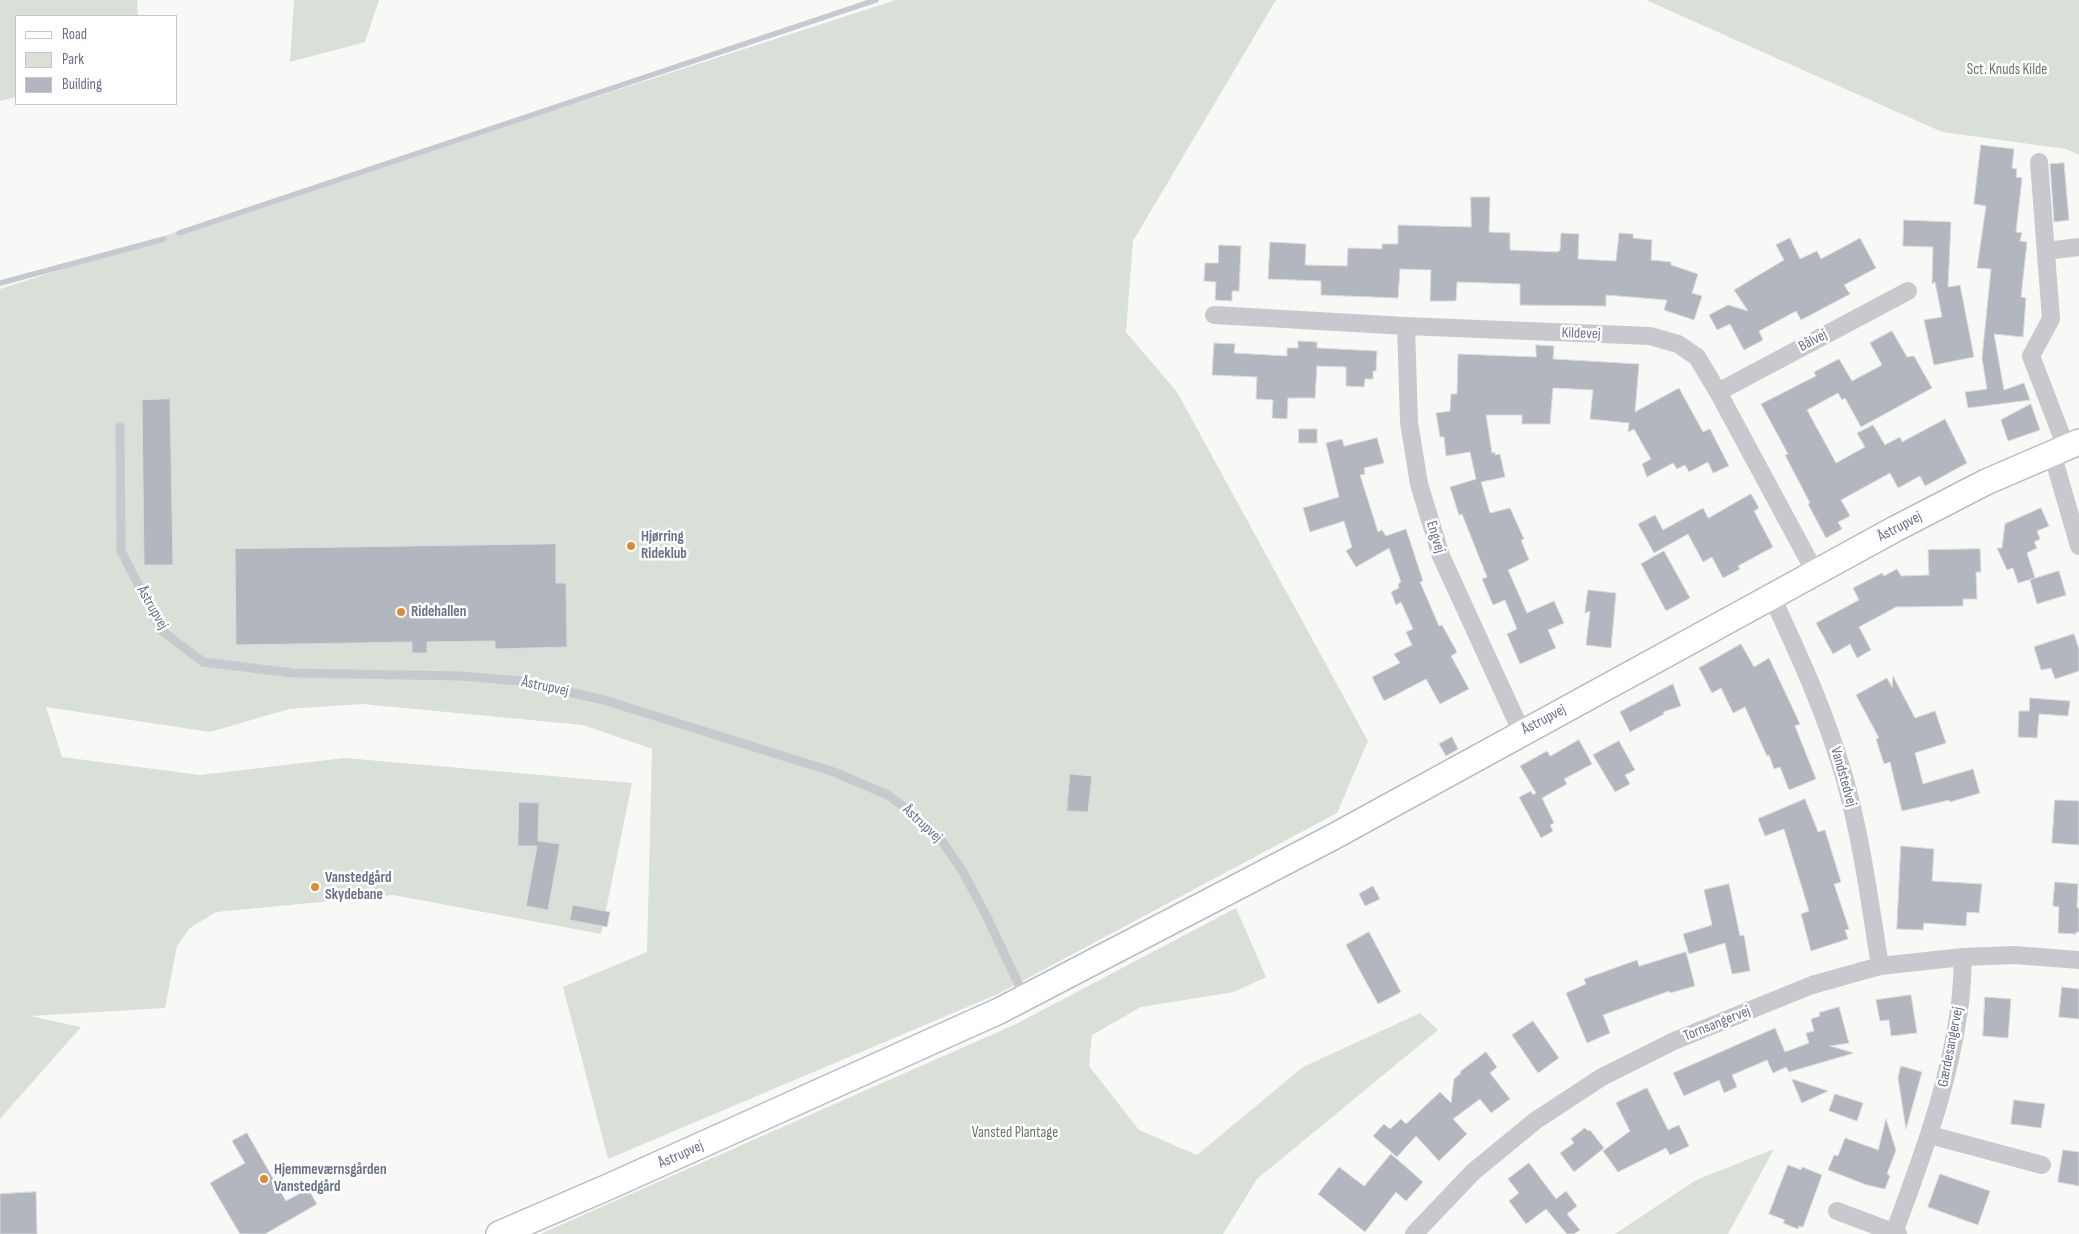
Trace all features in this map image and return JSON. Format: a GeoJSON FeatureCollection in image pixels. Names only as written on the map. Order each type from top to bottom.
{"type":"FeatureCollection","features":[{"type":"Feature","properties":{"kind":"street"},"geometry":{"type":"LineString","coordinates":[[2039,162],[2051,319],[2031,356],[2066,447],[2079,546]]}},
{"type":"Feature","properties":{"kind":"street"},"geometry":{"type":"LineString","coordinates":[[2046,251],[2079,247]]}},
{"type":"Feature","properties":{"kind":"street","name":"Bålvej"},"geometry":{"type":"LineString","coordinates":[[1718,392],[1908,291]]}},
{"type":"Feature","properties":{"kind":"street","name":"Kildevej"},"geometry":{"type":"LineString","coordinates":[[1214,315],[1406,326],[1650,336],[1678,344],[1697,357],[1718,392],[1816,574]]}},
{"type":"Feature","properties":{"kind":"street","name":"Engvej"},"geometry":{"type":"LineString","coordinates":[[1406,326],[1409,422],[1419,484],[1441,556],[1522,733]]}},
{"type":"Feature","properties":{"kind":"street","name":"Åstrupvej"},"geometry":{"type":"LineString","coordinates":[[500,1234],[608,1188],[1025,998],[1333,837],[1816,574],[1895,528],[1986,482],[2066,447]]}},
{"type":"Feature","properties":{"kind":"street","name":"Vandstedvej"},"geometry":{"type":"LineString","coordinates":[[1772,597],[1808,672],[1845,780],[1859,836],[1880,966]]}},
{"type":"Feature","properties":{"kind":"street","name":"Tornsangervej"},"geometry":{"type":"LineString","coordinates":[[1414,1234],[1473,1172],[1535,1121],[1602,1077],[1674,1041],[1812,985],[1880,966],[1963,957],[2014,955],[2079,960]]}},
{"type":"Feature","properties":{"kind":"street","name":"Gærdesangervej"},"geometry":{"type":"LineString","coordinates":[[1837,1211],[1896,1233],[1930,1135],[1947,1075],[1959,1010],[1963,957]]}},
{"type":"Feature","properties":{"kind":"street"},"geometry":{"type":"LineString","coordinates":[[1930,1135],[2042,1165]]}},
{"type":"Feature","properties":{"kind":"lane","name":"Åstrupvej"},"geometry":{"type":"LineString","coordinates":[[120,427],[120,551],[162,631],[203,662],[293,673],[462,676],[520,681],[604,700],[834,772],[888,795],[915,815],[939,837],[962,870],[987,916],[1025,998]]}},
{"type":"Feature","properties":{"kind":"green space"},"geometry":{"type":"Polygon","coordinates":[[[0,0],[137,0],[138,15],[15,15],[15,97],[0,101],[0,0]]]}},
{"type":"Feature","properties":{"kind":"green space"},"geometry":{"type":"Polygon","coordinates":[[[294,0],[379,0],[365,42],[290,62],[294,0]]]}},
{"type":"Feature","properties":{"kind":"green space","name":"Hjørring Rideklub"},"geometry":{"type":"Polygon","coordinates":[[[896,0],[1276,0],[1133,241],[1126,332],[1177,392],[1368,741],[1337,813],[998,994],[608,1159],[563,987],[647,952],[652,749],[583,725],[362,704],[289,709],[210,732],[46,707],[62,757],[200,775],[345,758],[632,783],[601,934],[393,895],[216,912],[190,928],[177,946],[165,1008],[30,1016],[81,1027],[0,1119],[0,289],[896,0]]]}},
{"type":"Feature","properties":{"kind":"green space","name":"Sct. Knuds Kilde"},"geometry":{"type":"Polygon","coordinates":[[[1646,0],[2079,0],[2079,155],[2066,149],[1942,132],[1646,0]]]}},
{"type":"Feature","properties":{"kind":"green space","name":"Vansted Plantage"},"geometry":{"type":"Polygon","coordinates":[[[1236,908],[1266,977],[1234,992],[1141,1007],[1092,1035],[1089,1066],[1139,1130],[1197,1155],[1303,1067],[1420,1013],[1438,1030],[1257,1179],[1223,1234],[540,1234],[1016,1024],[1236,908]]]}},
{"type":"Feature","properties":{"kind":"green space"},"geometry":{"type":"Polygon","coordinates":[[[1774,1149],[1728,1234],[1615,1234],[1696,1180],[1774,1149]]]}},
{"type":"Feature","properties":{"kind":"building"},"geometry":{"type":"Polygon","coordinates":[[[1981,145],[2014,149],[2012,168],[2017,169],[2016,177],[2022,178],[2016,232],[2022,233],[2020,241],[2027,242],[2021,297],[2026,298],[2023,337],[1994,334],[2004,390],[2024,383],[2030,400],[1968,408],[1965,392],[1987,389],[1982,358],[1991,269],[1977,268],[1986,206],[1974,204],[1981,145]]]}},
{"type":"Feature","properties":{"kind":"building"},"geometry":{"type":"Polygon","coordinates":[[[2064,163],[2069,220],[2054,222],[2050,164],[2064,163]]]}},
{"type":"Feature","properties":{"kind":"building"},"geometry":{"type":"Polygon","coordinates":[[[1471,197],[1490,197],[1489,232],[1510,233],[1510,250],[1558,252],[1560,250],[1561,233],[1579,234],[1578,259],[1616,261],[1619,233],[1633,234],[1633,238],[1652,240],[1651,260],[1671,262],[1671,265],[1698,274],[1692,293],[1702,296],[1694,320],[1664,310],[1667,300],[1606,295],[1606,306],[1520,305],[1520,284],[1457,282],[1456,301],[1430,301],[1431,270],[1400,269],[1398,298],[1321,295],[1321,281],[1268,279],[1270,242],[1306,244],[1305,265],[1347,266],[1348,248],[1382,249],[1382,244],[1398,244],[1398,225],[1471,227],[1471,197]]]}},
{"type":"Feature","properties":{"kind":"building"},"geometry":{"type":"Polygon","coordinates":[[[1904,220],[1951,222],[1948,287],[1960,285],[1974,357],[1934,365],[1924,320],[1942,317],[1935,282],[1932,284],[1933,247],[1903,246],[1904,220]]]}},
{"type":"Feature","properties":{"kind":"building"},"geometry":{"type":"Polygon","coordinates":[[[1790,238],[1800,259],[1817,251],[1821,259],[1860,238],[1876,268],[1844,285],[1850,294],[1801,320],[1796,311],[1759,331],[1763,340],[1744,350],[1730,324],[1717,330],[1709,315],[1728,305],[1748,311],[1734,290],[1784,260],[1776,245],[1790,238]]]}},
{"type":"Feature","properties":{"kind":"building"},"geometry":{"type":"Polygon","coordinates":[[[1219,245],[1241,246],[1239,291],[1232,291],[1232,301],[1215,300],[1216,282],[1204,281],[1205,263],[1218,263],[1219,245]]]}},
{"type":"Feature","properties":{"kind":"building"},"geometry":{"type":"Polygon","coordinates":[[[1892,331],[1907,357],[1914,356],[1932,388],[1861,427],[1845,398],[1842,400],[1838,393],[1807,410],[1836,463],[1865,447],[1857,433],[1873,425],[1885,445],[1900,437],[1902,442],[1945,419],[1967,463],[1925,486],[1920,476],[1898,488],[1890,473],[1841,500],[1850,516],[1838,522],[1842,529],[1826,538],[1785,455],[1788,454],[1761,404],[1816,376],[1814,372],[1839,359],[1852,381],[1882,365],[1870,343],[1892,331]]]}},
{"type":"Feature","properties":{"kind":"building"},"geometry":{"type":"Polygon","coordinates":[[[1298,341],[1317,342],[1317,348],[1377,351],[1376,371],[1373,371],[1373,379],[1365,379],[1364,387],[1346,386],[1346,367],[1317,366],[1315,398],[1288,398],[1287,419],[1272,418],[1273,400],[1256,399],[1257,377],[1212,375],[1214,343],[1235,344],[1234,353],[1287,356],[1287,348],[1298,348],[1298,341]]]}},
{"type":"Feature","properties":{"kind":"building"},"geometry":{"type":"Polygon","coordinates":[[[1536,345],[1554,346],[1553,359],[1639,364],[1635,412],[1679,388],[1703,432],[1710,429],[1729,466],[1713,473],[1708,462],[1689,472],[1685,465],[1677,469],[1673,463],[1647,477],[1642,464],[1651,459],[1634,429],[1628,432],[1629,423],[1590,419],[1593,390],[1553,388],[1550,424],[1522,424],[1522,415],[1486,415],[1492,453],[1495,452],[1495,455],[1500,454],[1505,477],[1481,482],[1490,513],[1510,508],[1524,539],[1521,540],[1529,560],[1508,570],[1527,613],[1554,601],[1564,623],[1548,630],[1556,648],[1520,664],[1507,634],[1517,629],[1505,600],[1493,605],[1482,579],[1487,577],[1462,514],[1459,515],[1450,487],[1476,479],[1470,452],[1446,456],[1444,437],[1440,437],[1436,413],[1450,411],[1451,394],[1457,394],[1458,354],[1536,357],[1536,345]]]}},
{"type":"Feature","properties":{"kind":"building"},"geometry":{"type":"Polygon","coordinates":[[[170,399],[173,565],[144,565],[142,400],[170,399]]]}},
{"type":"Feature","properties":{"kind":"building"},"geometry":{"type":"Polygon","coordinates":[[[2031,404],[2040,430],[2008,441],[2001,420],[2031,404]]]}},
{"type":"Feature","properties":{"kind":"building"},"geometry":{"type":"Polygon","coordinates":[[[1299,429],[1317,429],[1317,443],[1299,443],[1299,429]]]}},
{"type":"Feature","properties":{"kind":"building"},"geometry":{"type":"Polygon","coordinates":[[[1377,438],[1384,463],[1364,468],[1365,474],[1360,475],[1378,532],[1382,530],[1386,536],[1406,529],[1423,581],[1420,582],[1439,626],[1442,625],[1457,652],[1451,656],[1469,689],[1440,704],[1426,679],[1384,701],[1372,677],[1400,663],[1394,654],[1412,645],[1406,632],[1413,629],[1401,602],[1396,605],[1391,592],[1399,588],[1398,584],[1401,582],[1389,548],[1356,567],[1346,551],[1352,547],[1344,521],[1310,532],[1303,508],[1339,497],[1326,443],[1342,439],[1344,446],[1377,438]]]}},
{"type":"Feature","properties":{"kind":"building"},"geometry":{"type":"Polygon","coordinates":[[[1751,494],[1759,508],[1754,511],[1773,547],[1738,566],[1740,569],[1723,578],[1712,557],[1703,562],[1688,534],[1654,553],[1638,524],[1655,515],[1663,530],[1703,508],[1708,518],[1751,494]]]}},
{"type":"Feature","properties":{"kind":"building"},"geometry":{"type":"Polygon","coordinates":[[[2041,508],[2049,526],[2037,531],[2040,539],[2034,542],[2037,548],[2027,553],[2035,578],[2018,583],[2013,568],[2007,570],[1997,548],[2002,548],[2005,524],[2041,508]]]}},
{"type":"Feature","properties":{"kind":"building","name":"Ridehallen"},"geometry":{"type":"Polygon","coordinates":[[[556,544],[556,583],[566,583],[567,647],[495,649],[495,641],[427,642],[427,653],[412,653],[412,642],[236,645],[235,549],[556,544]]]}},
{"type":"Feature","properties":{"kind":"building"},"geometry":{"type":"Polygon","coordinates":[[[1980,549],[1981,572],[1976,572],[1977,599],[1963,599],[1963,606],[1896,607],[1859,627],[1871,650],[1857,658],[1850,644],[1833,654],[1816,623],[1859,600],[1853,588],[1882,573],[1884,576],[1897,569],[1901,576],[1929,575],[1928,550],[1980,549]]]}},
{"type":"Feature","properties":{"kind":"building"},"geometry":{"type":"Polygon","coordinates":[[[1664,551],[1690,598],[1666,611],[1641,564],[1664,551]]]}},
{"type":"Feature","properties":{"kind":"building"},"geometry":{"type":"Polygon","coordinates":[[[2059,571],[2066,595],[2037,604],[2030,580],[2059,571]]]}},
{"type":"Feature","properties":{"kind":"building"},"geometry":{"type":"Polygon","coordinates":[[[1588,590],[1616,593],[1611,648],[1586,645],[1590,611],[1585,613],[1588,590]]]}},
{"type":"Feature","properties":{"kind":"building"},"geometry":{"type":"Polygon","coordinates":[[[2074,634],[2079,649],[2079,671],[2055,679],[2051,668],[2041,670],[2034,647],[2074,634]]]}},
{"type":"Feature","properties":{"kind":"building"},"geometry":{"type":"Polygon","coordinates":[[[1741,644],[1754,667],[1769,658],[1800,724],[1795,726],[1816,779],[1789,790],[1780,767],[1774,769],[1769,755],[1767,756],[1745,707],[1733,713],[1721,688],[1712,693],[1699,668],[1741,644]]]}},
{"type":"Feature","properties":{"kind":"building"},"geometry":{"type":"Polygon","coordinates":[[[1893,676],[1915,718],[1935,711],[1946,743],[1915,753],[1923,784],[1973,769],[1980,793],[1950,802],[1949,800],[1902,811],[1890,762],[1884,764],[1876,739],[1879,738],[1856,695],[1887,678],[1892,687],[1893,676]]]}},
{"type":"Feature","properties":{"kind":"building"},"geometry":{"type":"Polygon","coordinates":[[[1673,684],[1681,706],[1663,712],[1664,714],[1630,732],[1620,712],[1673,684]]]}},
{"type":"Feature","properties":{"kind":"building"},"geometry":{"type":"Polygon","coordinates":[[[2030,698],[2070,701],[2068,716],[2039,714],[2037,738],[2018,737],[2019,711],[2029,711],[2030,698]]]}},
{"type":"Feature","properties":{"kind":"building"},"geometry":{"type":"Polygon","coordinates":[[[1452,737],[1458,749],[1446,756],[1439,744],[1452,737]]]}},
{"type":"Feature","properties":{"kind":"building"},"geometry":{"type":"Polygon","coordinates":[[[1579,740],[1592,764],[1564,779],[1567,784],[1542,798],[1554,823],[1550,825],[1553,831],[1541,838],[1519,797],[1531,791],[1533,795],[1536,793],[1520,766],[1547,751],[1550,756],[1579,740]]]}},
{"type":"Feature","properties":{"kind":"building"},"geometry":{"type":"Polygon","coordinates":[[[1619,741],[1635,770],[1625,775],[1630,784],[1615,792],[1593,755],[1619,741]]]}},
{"type":"Feature","properties":{"kind":"building"},"geometry":{"type":"Polygon","coordinates":[[[1070,774],[1092,776],[1088,812],[1067,811],[1070,774]]]}},
{"type":"Feature","properties":{"kind":"building"},"geometry":{"type":"Polygon","coordinates":[[[1805,799],[1818,832],[1825,830],[1841,882],[1834,884],[1849,929],[1845,930],[1848,939],[1811,951],[1801,914],[1809,911],[1784,829],[1765,836],[1758,819],[1805,799]]]}},
{"type":"Feature","properties":{"kind":"building"},"geometry":{"type":"Polygon","coordinates":[[[2055,800],[2079,801],[2079,845],[2052,843],[2055,800]]]}},
{"type":"Feature","properties":{"kind":"building"},"geometry":{"type":"Polygon","coordinates":[[[519,802],[539,803],[538,841],[560,844],[548,910],[526,906],[537,846],[518,846],[519,802]]]}},
{"type":"Feature","properties":{"kind":"building"},"geometry":{"type":"Polygon","coordinates":[[[1901,846],[1934,849],[1932,881],[1982,884],[1979,913],[1967,912],[1966,926],[1924,923],[1923,930],[1897,929],[1901,846]]]}},
{"type":"Feature","properties":{"kind":"building"},"geometry":{"type":"Polygon","coordinates":[[[2055,882],[2078,884],[2079,932],[2076,932],[2076,934],[2058,933],[2059,907],[2053,906],[2055,882]]]}},
{"type":"Feature","properties":{"kind":"building"},"geometry":{"type":"Polygon","coordinates":[[[1729,884],[1740,936],[1744,935],[1750,971],[1732,974],[1725,943],[1689,954],[1683,934],[1712,925],[1704,890],[1729,884]]]}},
{"type":"Feature","properties":{"kind":"building"},"geometry":{"type":"Polygon","coordinates":[[[1373,886],[1380,899],[1365,906],[1359,894],[1373,886]]]}},
{"type":"Feature","properties":{"kind":"building"},"geometry":{"type":"Polygon","coordinates":[[[573,905],[610,912],[607,927],[570,920],[573,905]]]}},
{"type":"Feature","properties":{"kind":"building"},"geometry":{"type":"Polygon","coordinates":[[[1369,932],[1401,992],[1378,1004],[1346,945],[1369,932]]]}},
{"type":"Feature","properties":{"kind":"building"},"geometry":{"type":"Polygon","coordinates":[[[1686,952],[1695,986],[1670,993],[1669,991],[1603,1015],[1610,1033],[1587,1043],[1566,993],[1586,984],[1584,979],[1637,960],[1639,966],[1686,952]]]}},
{"type":"Feature","properties":{"kind":"building"},"geometry":{"type":"Polygon","coordinates":[[[2062,987],[2079,989],[2079,1019],[2059,1017],[2062,987]]]}},
{"type":"Feature","properties":{"kind":"building"},"geometry":{"type":"Polygon","coordinates":[[[1911,995],[1917,1033],[1891,1036],[1889,1020],[1880,1021],[1876,1000],[1911,995]]]}},
{"type":"Feature","properties":{"kind":"building"},"geometry":{"type":"Polygon","coordinates":[[[1985,997],[2011,999],[2008,1038],[1983,1036],[1985,997]]]}},
{"type":"Feature","properties":{"kind":"building"},"geometry":{"type":"Polygon","coordinates":[[[1839,1007],[1849,1043],[1830,1046],[1854,1053],[1789,1072],[1786,1067],[1773,1073],[1767,1060],[1732,1075],[1737,1087],[1724,1093],[1719,1080],[1684,1096],[1673,1073],[1775,1028],[1785,1052],[1809,1043],[1806,1033],[1814,1031],[1811,1019],[1820,1016],[1819,1013],[1839,1007]]]}},
{"type":"Feature","properties":{"kind":"building"},"geometry":{"type":"Polygon","coordinates":[[[1533,1021],[1559,1058],[1538,1073],[1512,1035],[1533,1021]]]}},
{"type":"Feature","properties":{"kind":"building"},"geometry":{"type":"Polygon","coordinates":[[[1486,1052],[1497,1067],[1490,1073],[1510,1099],[1491,1113],[1480,1099],[1453,1119],[1467,1134],[1439,1161],[1416,1136],[1397,1157],[1373,1136],[1384,1124],[1390,1129],[1401,1119],[1406,1124],[1440,1092],[1451,1103],[1454,1079],[1486,1052]]]}},
{"type":"Feature","properties":{"kind":"building"},"geometry":{"type":"Polygon","coordinates":[[[1901,1066],[1922,1072],[1906,1129],[1898,1078],[1901,1066]]]}},
{"type":"Feature","properties":{"kind":"building"},"geometry":{"type":"Polygon","coordinates":[[[1792,1079],[1828,1091],[1802,1103],[1792,1079]]]}},
{"type":"Feature","properties":{"kind":"building"},"geometry":{"type":"Polygon","coordinates":[[[1647,1088],[1668,1130],[1679,1125],[1689,1146],[1670,1155],[1666,1148],[1618,1172],[1603,1151],[1630,1131],[1616,1103],[1647,1088]]]}},
{"type":"Feature","properties":{"kind":"building"},"geometry":{"type":"Polygon","coordinates":[[[1835,1094],[1863,1103],[1857,1121],[1829,1111],[1835,1094]]]}},
{"type":"Feature","properties":{"kind":"building"},"geometry":{"type":"Polygon","coordinates":[[[2014,1100],[2045,1104],[2041,1128],[2011,1124],[2014,1100]]]}},
{"type":"Feature","properties":{"kind":"building"},"geometry":{"type":"Polygon","coordinates":[[[1886,1119],[1896,1150],[1887,1174],[1890,1176],[1885,1189],[1867,1185],[1828,1170],[1834,1155],[1838,1156],[1845,1138],[1878,1150],[1886,1119]]]}},
{"type":"Feature","properties":{"kind":"building"},"geometry":{"type":"Polygon","coordinates":[[[1585,1128],[1588,1131],[1590,1130],[1604,1148],[1574,1172],[1560,1153],[1574,1143],[1571,1139],[1585,1128]]]}},
{"type":"Feature","properties":{"kind":"building","name":"Hjemmeværnsgården Vanstedgård"},"geometry":{"type":"Polygon","coordinates":[[[247,1133],[286,1201],[308,1189],[317,1204],[265,1234],[240,1234],[210,1183],[245,1163],[232,1141],[247,1133]]]}},
{"type":"Feature","properties":{"kind":"building"},"geometry":{"type":"Polygon","coordinates":[[[2063,1150],[2079,1152],[2079,1186],[2058,1182],[2063,1150]]]}},
{"type":"Feature","properties":{"kind":"building"},"geometry":{"type":"Polygon","coordinates":[[[1391,1154],[1423,1182],[1406,1201],[1396,1192],[1365,1232],[1318,1194],[1339,1167],[1364,1186],[1391,1154]]]}},
{"type":"Feature","properties":{"kind":"building"},"geometry":{"type":"Polygon","coordinates":[[[1529,1163],[1556,1199],[1566,1191],[1577,1206],[1567,1214],[1580,1230],[1574,1234],[1567,1234],[1546,1209],[1526,1224],[1509,1201],[1519,1193],[1508,1179],[1529,1163]]]}},
{"type":"Feature","properties":{"kind":"building"},"geometry":{"type":"Polygon","coordinates":[[[1788,1165],[1801,1170],[1802,1167],[1822,1175],[1803,1227],[1799,1226],[1798,1229],[1783,1223],[1785,1220],[1769,1214],[1788,1165]]]}},
{"type":"Feature","properties":{"kind":"building"},"geometry":{"type":"Polygon","coordinates":[[[1940,1174],[1990,1191],[1978,1225],[1928,1207],[1940,1174]]]}},
{"type":"Feature","properties":{"kind":"building"},"geometry":{"type":"Polygon","coordinates":[[[36,1192],[37,1234],[0,1234],[0,1194],[36,1192]]]}},
{"type":"Feature","properties":{"kind":"waterway"},"geometry":{"type":"LineString","coordinates":[[179,233],[876,0]]}},
{"type":"Feature","properties":{"kind":"waterway"},"geometry":{"type":"LineString","coordinates":[[0,283],[164,239]]}},
{"type":"Feature","properties":{"kind":"place","name":"Hjørring Rideklub"},"geometry":{"type":"Point","coordinates":[631,546]}},
{"type":"Feature","properties":{"kind":"place","name":"Ridehallen"},"geometry":{"type":"Point","coordinates":[401,612]}},
{"type":"Feature","properties":{"kind":"place","name":"Vanstedgård Skydebane"},"geometry":{"type":"Point","coordinates":[315,887]}},
{"type":"Feature","properties":{"kind":"place","name":"Hjemmeværnsgården Vanstedgård"},"geometry":{"type":"Point","coordinates":[264,1179]}}]}
